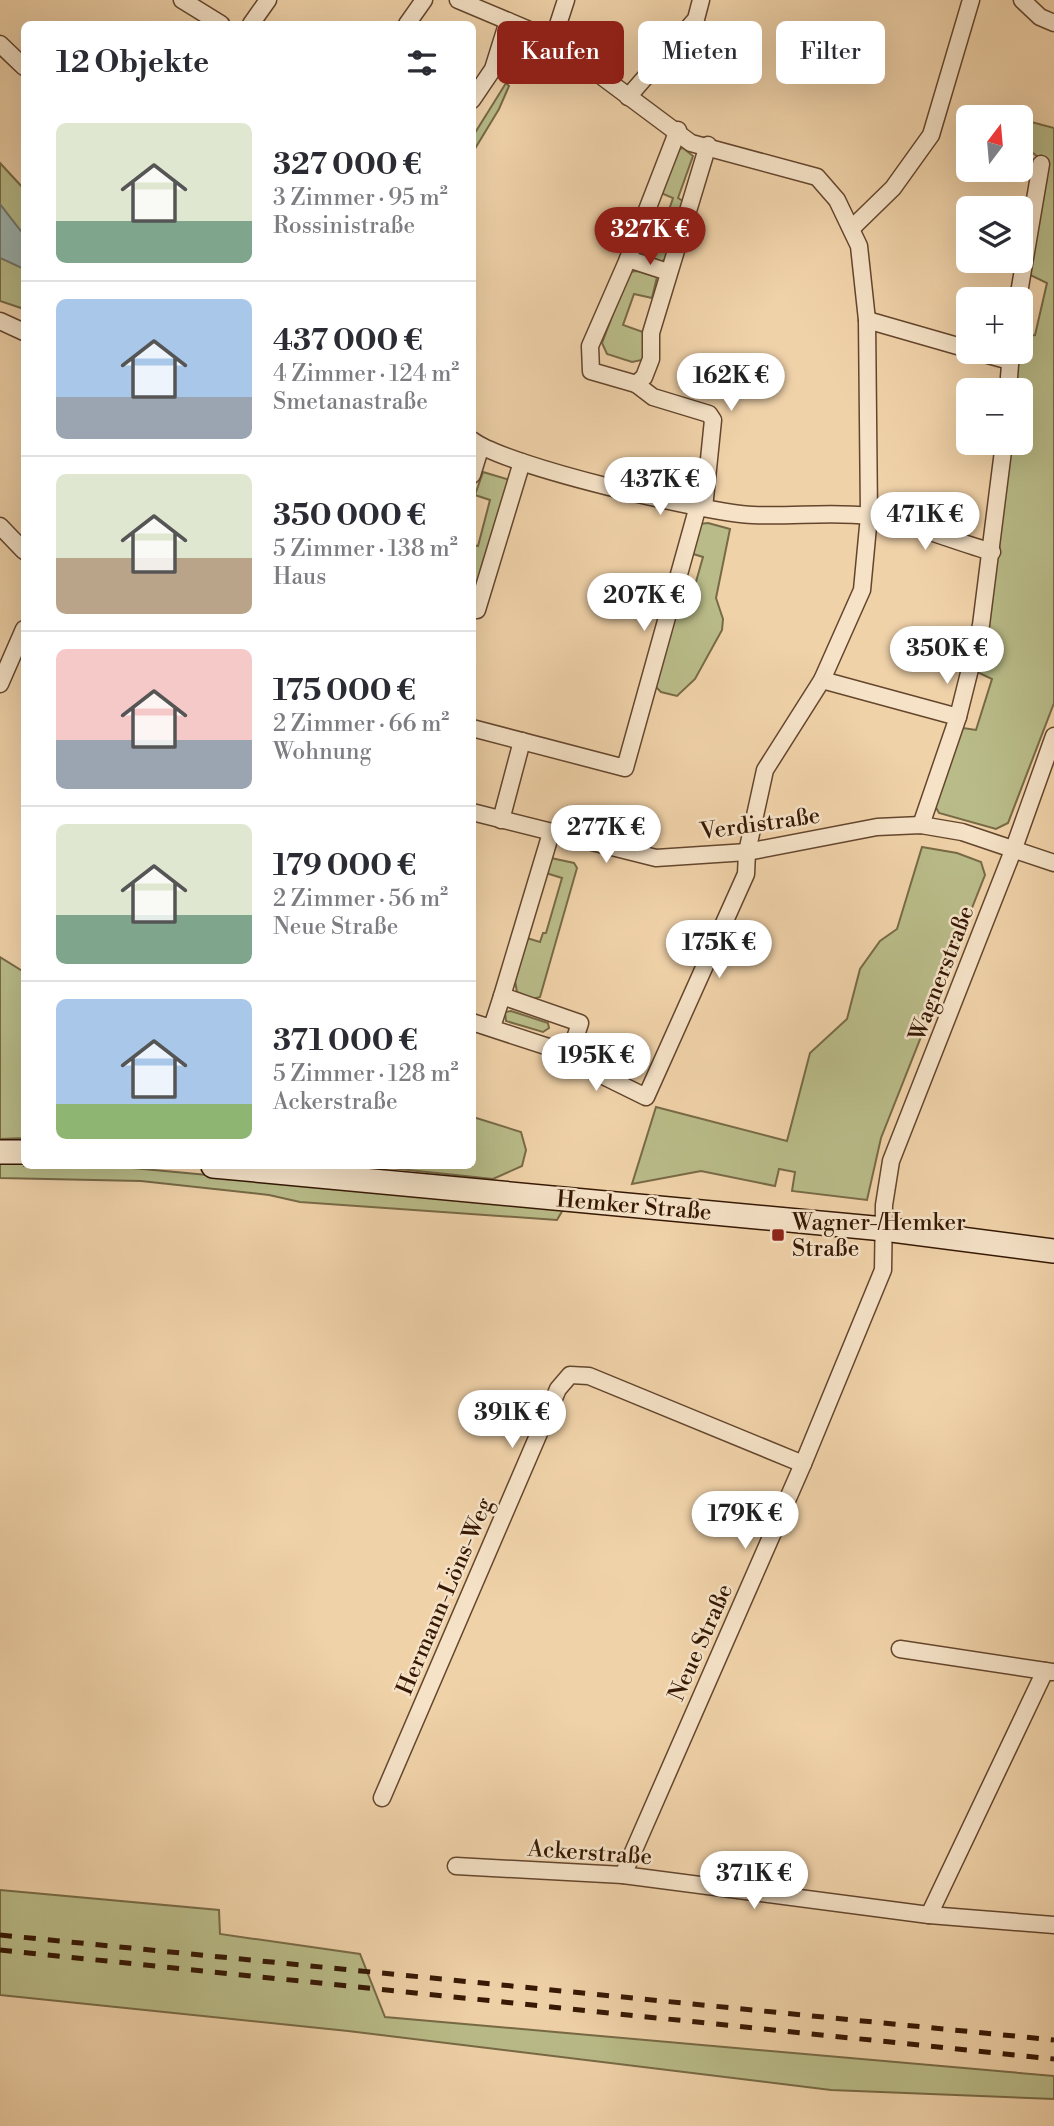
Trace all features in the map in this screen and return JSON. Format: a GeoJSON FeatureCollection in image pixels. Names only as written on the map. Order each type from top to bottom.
{"type":"FeatureCollection","features":[{"type":"Feature","properties":{"kind":"main road"},"geometry":{"type":"LineString","coordinates":[[0,1152],[21,1152]]}},
{"type":"Feature","properties":{"kind":"main road","name":"Hemker Straße"},"geometry":{"type":"LineString","coordinates":[[245,1169],[884,1228],[1054,1251]]}},
{"type":"Feature","properties":{"kind":"street"},"geometry":{"type":"LineString","coordinates":[[182,0],[216,21]]}},
{"type":"Feature","properties":{"kind":"street"},"geometry":{"type":"LineString","coordinates":[[253,21],[268,0]]}},
{"type":"Feature","properties":{"kind":"street"},"geometry":{"type":"LineString","coordinates":[[409,21],[424,0]]}},
{"type":"Feature","properties":{"kind":"street"},"geometry":{"type":"LineString","coordinates":[[458,0],[508,21]]}},
{"type":"Feature","properties":{"kind":"street"},"geometry":{"type":"LineString","coordinates":[[559,21],[566,0]]}},
{"type":"Feature","properties":{"kind":"street"},"geometry":{"type":"LineString","coordinates":[[628,97],[696,19],[701,0]]}},
{"type":"Feature","properties":{"kind":"street"},"geometry":{"type":"LineString","coordinates":[[852,228],[893,188],[931,135],[971,0]]}},
{"type":"Feature","properties":{"kind":"street"},"geometry":{"type":"LineString","coordinates":[[1022,0],[1040,17],[1054,23]]}},
{"type":"Feature","properties":{"kind":"street"},"geometry":{"type":"LineString","coordinates":[[0,44],[21,64]]}},
{"type":"Feature","properties":{"kind":"street"},"geometry":{"type":"LineString","coordinates":[[476,94],[493,69],[497,56]]}},
{"type":"Feature","properties":{"kind":"street"},"geometry":{"type":"LineString","coordinates":[[476,1023],[570,1054],[585,1067],[646,1097],[746,874],[747,852],[765,770],[822,680],[862,590],[869,516],[867,320],[862,260],[852,228],[817,177],[691,142],[611,84]]}},
{"type":"Feature","properties":{"kind":"street"},"geometry":{"type":"LineString","coordinates":[[476,729],[625,768],[701,507],[713,420],[709,414],[653,397],[636,384],[592,371],[590,346],[678,130]]}},
{"type":"Feature","properties":{"kind":"street"},"geometry":{"type":"LineString","coordinates":[[636,384],[644,377],[651,359],[651,333],[708,145]]}},
{"type":"Feature","properties":{"kind":"street"},"geometry":{"type":"LineString","coordinates":[[1020,287],[1041,164]]}},
{"type":"Feature","properties":{"kind":"street"},"geometry":{"type":"LineString","coordinates":[[628,258],[668,272]]}},
{"type":"Feature","properties":{"kind":"street"},"geometry":{"type":"LineString","coordinates":[[867,320],[956,346]]}},
{"type":"Feature","properties":{"kind":"street"},"geometry":{"type":"LineString","coordinates":[[0,321],[21,331]]}},
{"type":"Feature","properties":{"kind":"street"},"geometry":{"type":"LineString","coordinates":[[477,443],[522,462],[701,507],[749,515],[869,516],[992,552]]}},
{"type":"Feature","properties":{"kind":"street"},"geometry":{"type":"LineString","coordinates":[[921,825],[958,717],[981,625],[1003,455]]}},
{"type":"Feature","properties":{"kind":"street"},"geometry":{"type":"LineString","coordinates":[[476,610],[522,462]]}},
{"type":"Feature","properties":{"kind":"street"},"geometry":{"type":"LineString","coordinates":[[0,526],[21,548]]}},
{"type":"Feature","properties":{"kind":"street"},"geometry":{"type":"LineString","coordinates":[[0,684],[21,636]]}},
{"type":"Feature","properties":{"kind":"street"},"geometry":{"type":"LineString","coordinates":[[822,680],[958,717]]}},
{"type":"Feature","properties":{"kind":"street","name":"Wagnerstraße"},"geometry":{"type":"LineString","coordinates":[[884,1228],[891,1161],[1014,848],[1054,736]]}},
{"type":"Feature","properties":{"kind":"street"},"geometry":{"type":"LineString","coordinates":[[501,820],[522,741]]}},
{"type":"Feature","properties":{"kind":"street","name":"Verdistraße"},"geometry":{"type":"LineString","coordinates":[[476,813],[656,858],[747,852],[877,827],[921,825],[962,832],[1054,863]]}},
{"type":"Feature","properties":{"kind":"street"},"geometry":{"type":"LineString","coordinates":[[492,1027],[551,833]]}},
{"type":"Feature","properties":{"kind":"street"},"geometry":{"type":"LineString","coordinates":[[502,996],[580,1023],[570,1054]]}},
{"type":"Feature","properties":{"kind":"street","name":"Neue Straße"},"geometry":{"type":"LineString","coordinates":[[623,1875],[803,1464],[883,1270],[884,1228]]}},
{"type":"Feature","properties":{"kind":"street","name":"Hermann-Löns-Weg"},"geometry":{"type":"LineString","coordinates":[[382,1798],[558,1390],[570,1375],[589,1376],[803,1464]]}},
{"type":"Feature","properties":{"kind":"street"},"geometry":{"type":"LineString","coordinates":[[900,1649],[1049,1672],[929,1915]]}},
{"type":"Feature","properties":{"kind":"street","name":"Ackerstraße"},"geometry":{"type":"LineString","coordinates":[[456,1866],[623,1875],[929,1915],[1054,1925]]}},
{"type":"Feature","properties":{"kind":"green space"},"geometry":{"type":"Polygon","coordinates":[[[507,84],[509,86],[499,109],[476,147],[476,131],[507,84]]]}},
{"type":"Feature","properties":{"kind":"green space"},"geometry":{"type":"Polygon","coordinates":[[[1033,122],[1054,128],[1054,703],[1008,823],[996,829],[939,813],[935,806],[956,731],[963,728],[976,730],[992,679],[977,672],[1004,455],[1033,455],[1033,378],[1012,378],[1014,364],[1033,364],[1033,335],[1047,283],[1026,273],[1033,273],[1033,205],[1038,157],[1033,153],[1033,122]]]}},
{"type":"Feature","properties":{"kind":"green space"},"geometry":{"type":"Polygon","coordinates":[[[683,148],[693,156],[678,198],[683,201],[666,245],[669,256],[660,263],[642,256],[645,238],[658,242],[673,198],[661,193],[676,150],[683,148]]]}},
{"type":"Feature","properties":{"kind":"green space"},"geometry":{"type":"Polygon","coordinates":[[[0,163],[21,186],[21,308],[0,301],[0,163]]]}},
{"type":"Feature","properties":{"kind":"green space"},"geometry":{"type":"Polygon","coordinates":[[[637,271],[657,277],[652,298],[634,294],[623,325],[643,332],[647,345],[642,360],[632,362],[607,354],[602,343],[629,272],[637,271]]]}},
{"type":"Feature","properties":{"kind":"green space"},"geometry":{"type":"Polygon","coordinates":[[[483,472],[510,480],[494,540],[476,587],[476,546],[490,500],[476,495],[483,472]]]}},
{"type":"Feature","properties":{"kind":"green space"},"geometry":{"type":"Polygon","coordinates":[[[708,523],[730,529],[716,598],[723,619],[722,630],[695,679],[677,696],[661,692],[655,686],[677,600],[690,603],[703,557],[690,553],[699,524],[708,523]]]}},
{"type":"Feature","properties":{"kind":"green space"},"geometry":{"type":"Polygon","coordinates":[[[922,847],[957,853],[981,862],[985,875],[881,1138],[867,1200],[792,1191],[795,1172],[779,1169],[775,1186],[701,1171],[632,1184],[656,1107],[787,1141],[810,1053],[847,1019],[860,969],[880,941],[897,929],[922,847]]]}},
{"type":"Feature","properties":{"kind":"green space"},"geometry":{"type":"Polygon","coordinates":[[[551,858],[574,863],[577,868],[540,997],[533,999],[517,992],[515,981],[527,938],[540,942],[543,933],[546,933],[562,878],[546,873],[551,858]]]}},
{"type":"Feature","properties":{"kind":"green space"},"geometry":{"type":"Polygon","coordinates":[[[0,957],[21,970],[21,1138],[0,1139],[0,957]]]}},
{"type":"Feature","properties":{"kind":"green space"},"geometry":{"type":"Polygon","coordinates":[[[511,1011],[548,1023],[549,1028],[543,1032],[506,1021],[505,1012],[511,1011]]]}},
{"type":"Feature","properties":{"kind":"green space"},"geometry":{"type":"Polygon","coordinates":[[[476,1118],[521,1132],[526,1150],[522,1166],[493,1179],[399,1169],[476,1169],[476,1118]]]}},
{"type":"Feature","properties":{"kind":"green space"},"geometry":{"type":"Polygon","coordinates":[[[21,1162],[21,1169],[143,1169],[564,1208],[557,1220],[300,1202],[269,1195],[141,1181],[0,1178],[0,1163],[21,1162]]]}},
{"type":"Feature","properties":{"kind":"green space"},"geometry":{"type":"Polygon","coordinates":[[[0,1890],[219,1910],[220,1934],[360,1954],[385,2017],[1054,2076],[1054,2099],[831,2090],[348,2031],[0,1995],[0,1890]]]}},
{"type":"Feature","properties":{"kind":"water"},"geometry":{"type":"Polygon","coordinates":[[[0,204],[21,231],[21,268],[0,258],[0,204]]]}},
{"type":"Feature","properties":{"kind":"railway"},"geometry":{"type":"LineString","coordinates":[[0,1935],[1054,2040]]}},
{"type":"Feature","properties":{"kind":"railway"},"geometry":{"type":"LineString","coordinates":[[0,1950],[1054,2059]]}},
{"type":"Feature","properties":{"kind":"place","name":"Wagner-/Hemker Straße"},"geometry":{"type":"Point","coordinates":[778,1235]}}]}
